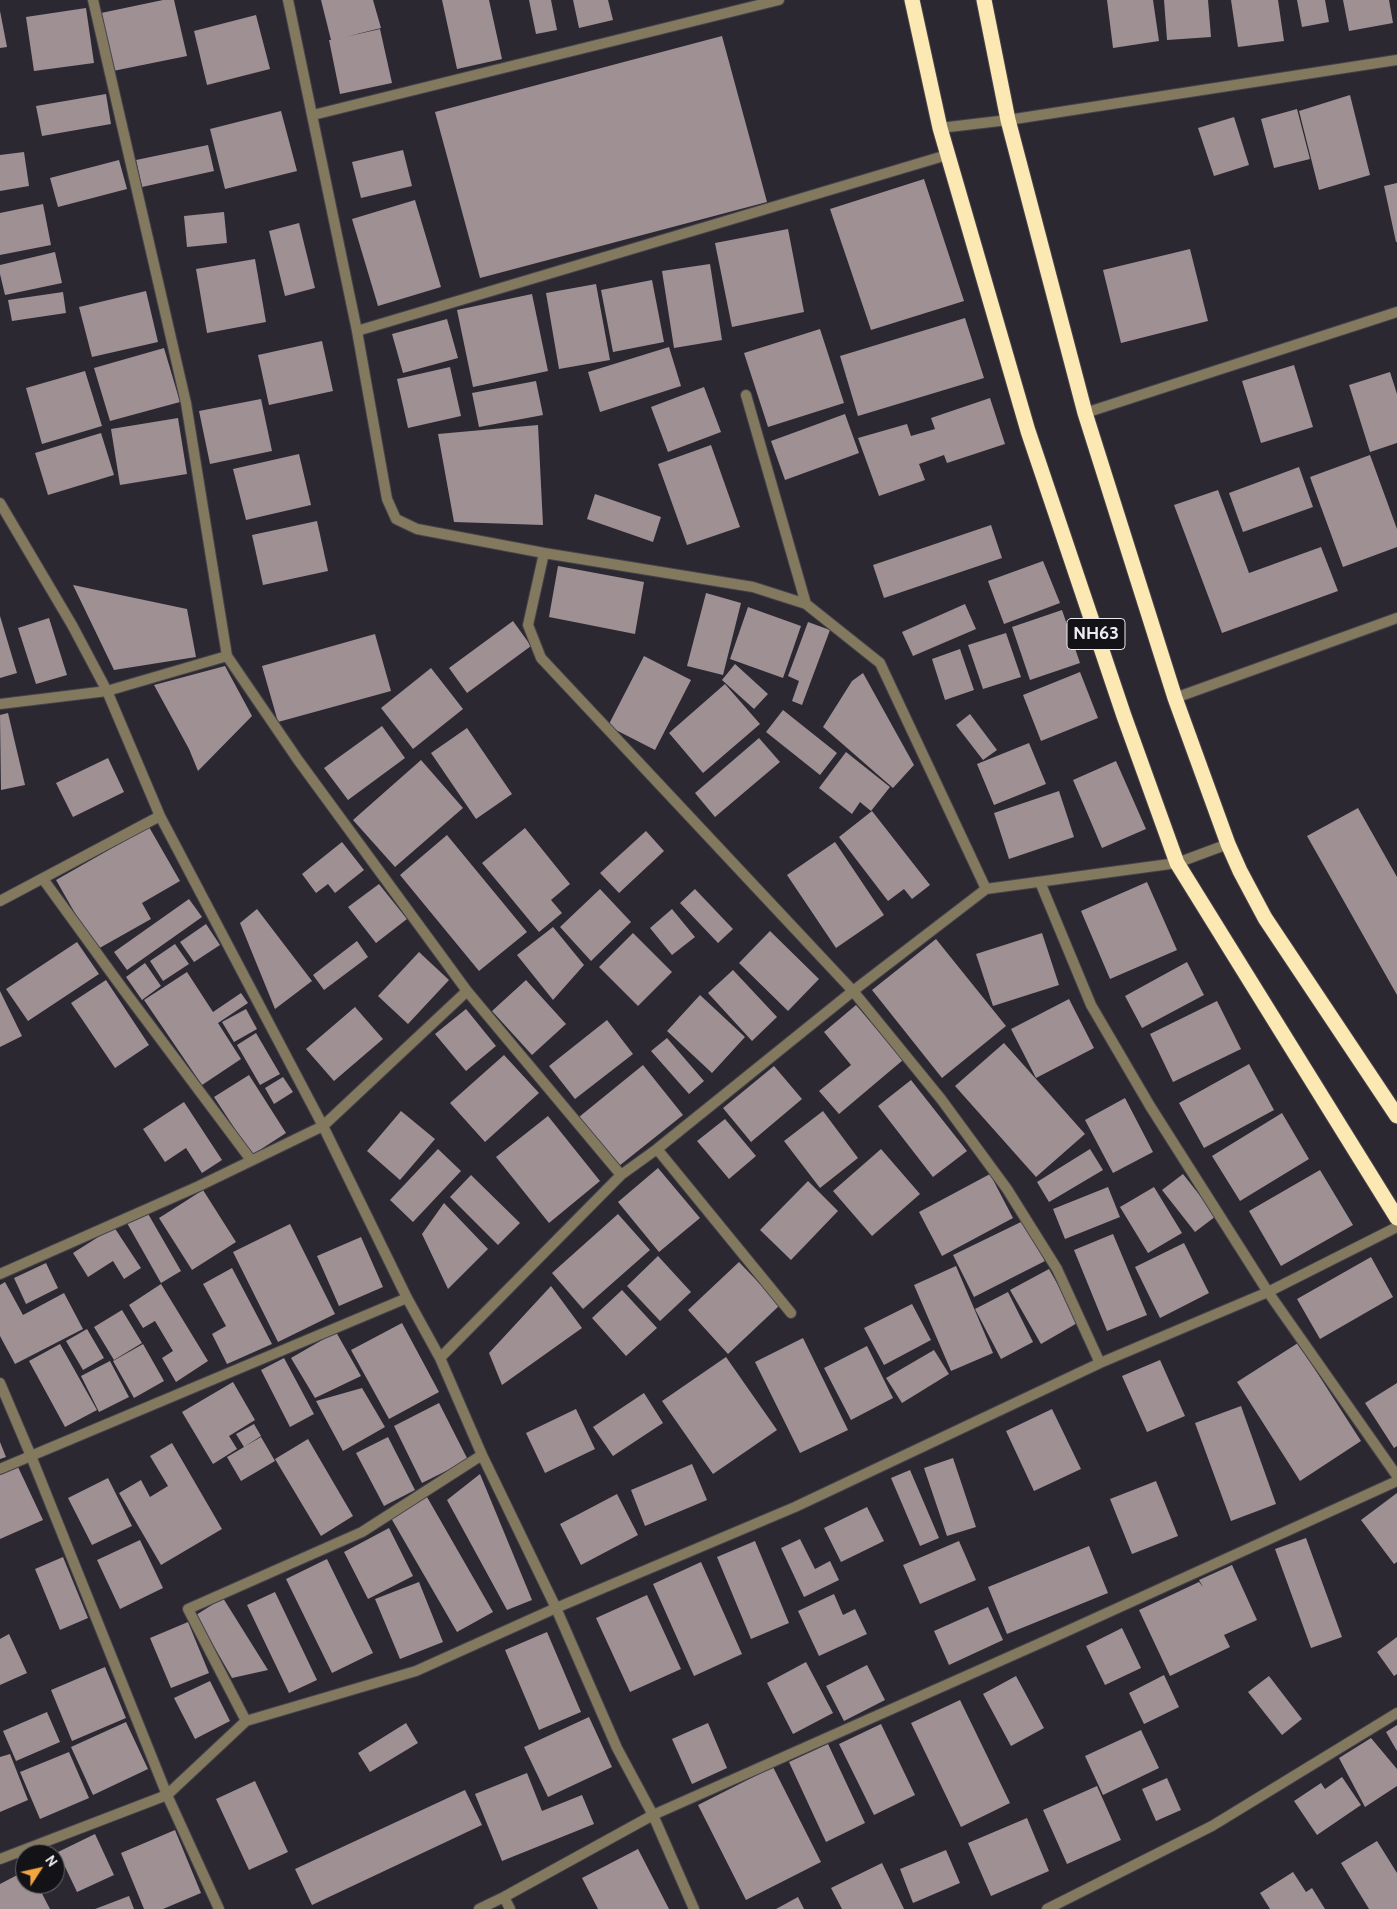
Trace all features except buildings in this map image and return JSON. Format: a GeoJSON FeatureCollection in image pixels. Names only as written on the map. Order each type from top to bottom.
{"type":"FeatureCollection","features":[{"type":"Feature","properties":{"kind":"highway","name":"NH63"},"geometry":{"type":"LineString","coordinates":[[912,0],[947,155],[1028,431],[1124,716],[1177,863],[1397,1218]]}},
{"type":"Feature","properties":{"kind":"highway","name":"NH63"},"geometry":{"type":"LineString","coordinates":[[984,0],[1008,120],[1085,413],[1175,698],[1228,844],[1265,918],[1397,1116]]}},
{"type":"Feature","properties":{"kind":"street"},"geometry":{"type":"LineString","coordinates":[[93,0],[186,403],[227,656],[298,760],[467,991],[622,1175]]}},
{"type":"Feature","properties":{"kind":"street"},"geometry":{"type":"LineString","coordinates":[[288,0],[356,330],[387,500],[396,519],[417,529],[544,553],[753,587],[806,604],[880,663],[986,889]]}},
{"type":"Feature","properties":{"kind":"street"},"geometry":{"type":"LineString","coordinates":[[313,115],[779,0]]}},
{"type":"Feature","properties":{"kind":"street"},"geometry":{"type":"LineString","coordinates":[[940,128],[1008,120],[1397,60]]}},
{"type":"Feature","properties":{"kind":"street"},"geometry":{"type":"LineString","coordinates":[[356,330],[947,155]]}},
{"type":"Feature","properties":{"kind":"street"},"geometry":{"type":"LineString","coordinates":[[1085,413],[1397,312]]}},
{"type":"Feature","properties":{"kind":"street"},"geometry":{"type":"LineString","coordinates":[[746,395],[806,604]]}},
{"type":"Feature","properties":{"kind":"street"},"geometry":{"type":"LineString","coordinates":[[0,503],[72,624],[107,691],[160,816],[323,1126],[407,1298],[440,1358],[482,1455],[556,1608],[617,1748],[653,1815],[694,1909]]}},
{"type":"Feature","properties":{"kind":"street"},"geometry":{"type":"LineString","coordinates":[[544,553],[528,626],[541,658],[853,991],[941,1099],[1007,1189],[1057,1270],[1100,1363]]}},
{"type":"Feature","properties":{"kind":"street"},"geometry":{"type":"LineString","coordinates":[[1175,698],[1397,618]]}},
{"type":"Feature","properties":{"kind":"street"},"geometry":{"type":"LineString","coordinates":[[0,704],[107,691],[227,656]]}},
{"type":"Feature","properties":{"kind":"street"},"geometry":{"type":"LineString","coordinates":[[0,901],[160,816]]}},
{"type":"Feature","properties":{"kind":"street"},"geometry":{"type":"LineString","coordinates":[[440,1358],[622,1175],[853,991],[986,889],[1177,863],[1228,844]]}},
{"type":"Feature","properties":{"kind":"street"},"geometry":{"type":"LineString","coordinates":[[43,879],[251,1160]]}},
{"type":"Feature","properties":{"kind":"street"},"geometry":{"type":"LineString","coordinates":[[1040,882],[1091,1005],[1150,1106],[1268,1292],[1397,1476]]}},
{"type":"Feature","properties":{"kind":"street"},"geometry":{"type":"LineString","coordinates":[[0,1274],[199,1186],[323,1126],[467,991]]}},
{"type":"Feature","properties":{"kind":"street"},"geometry":{"type":"LineString","coordinates":[[657,1149],[791,1313]]}},
{"type":"Feature","properties":{"kind":"street"},"geometry":{"type":"LineString","coordinates":[[0,1860],[167,1795],[246,1721],[416,1671],[556,1608],[794,1508],[1100,1363],[1268,1292],[1397,1227]]}},
{"type":"Feature","properties":{"kind":"street"},"geometry":{"type":"LineString","coordinates":[[0,1469],[407,1298]]}},
{"type":"Feature","properties":{"kind":"street"},"geometry":{"type":"LineString","coordinates":[[0,1383],[167,1795],[219,1909]]}},
{"type":"Feature","properties":{"kind":"street"},"geometry":{"type":"LineString","coordinates":[[246,1721],[188,1609],[362,1532],[482,1455]]}},
{"type":"Feature","properties":{"kind":"street"},"geometry":{"type":"LineString","coordinates":[[478,1909],[504,1897],[653,1815],[1397,1482]]}},
{"type":"Feature","properties":{"kind":"street"},"geometry":{"type":"LineString","coordinates":[[1047,1909],[1212,1826],[1397,1713]]}},
{"type":"Feature","properties":{"kind":"street"},"geometry":{"type":"LineString","coordinates":[[504,1897],[510,1909]]}}]}
